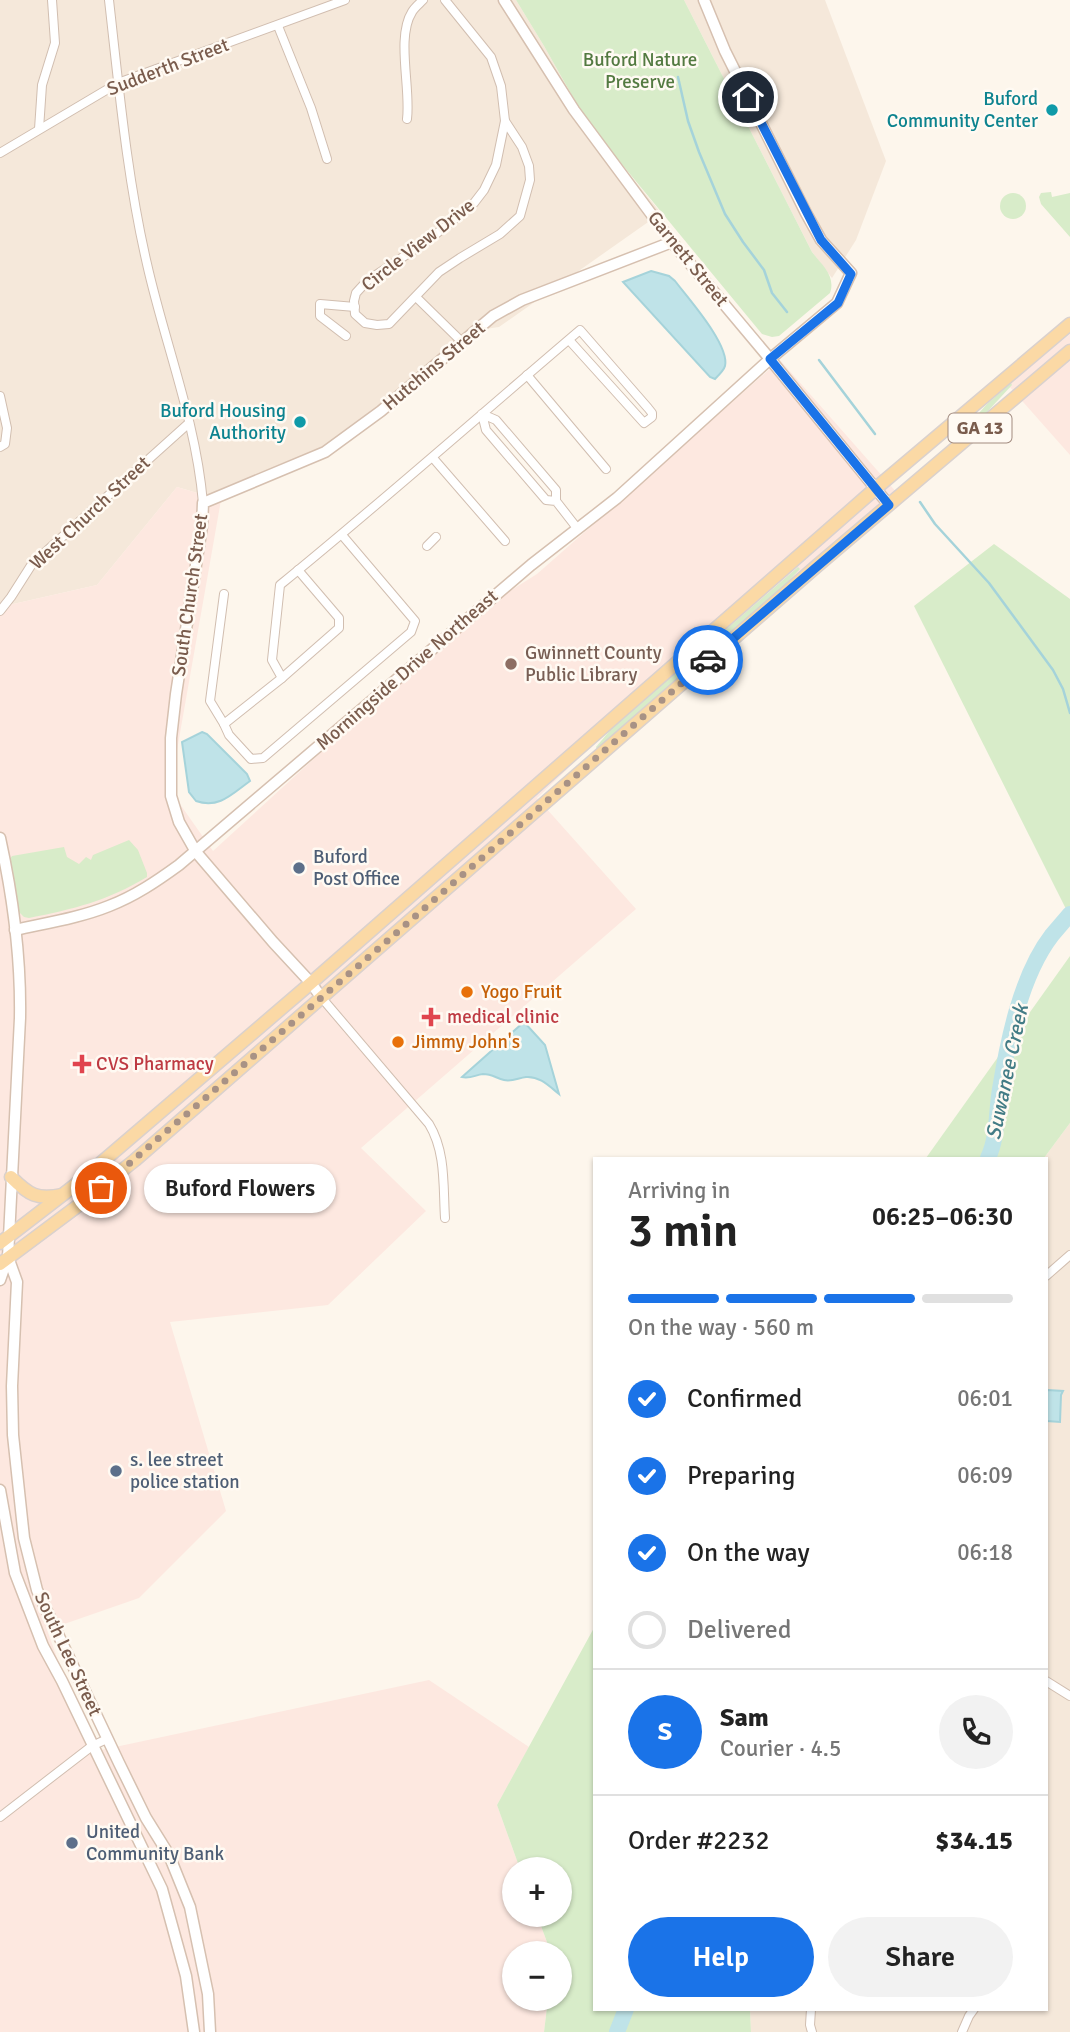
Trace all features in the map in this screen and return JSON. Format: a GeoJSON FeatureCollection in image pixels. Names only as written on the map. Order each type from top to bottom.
{"type":"FeatureCollection","features":[{"type":"Feature","properties":{"kind":"main road","name":"GA 13"},"geometry":{"type":"LineString","coordinates":[[4,1240],[74,1186],[311,983],[875,489],[1070,324]]}},
{"type":"Feature","properties":{"kind":"main road","name":"GA 13"},"geometry":{"type":"LineString","coordinates":[[4,1261],[133,1161],[661,701],[1070,351]]}},
{"type":"Feature","properties":{"kind":"main road"},"geometry":{"type":"LineString","coordinates":[[11,1177],[26,1192],[36,1196],[63,1195]]}},
{"type":"Feature","properties":{"kind":"street"},"geometry":{"type":"LineString","coordinates":[[39,129],[42,85],[55,43],[52,0]]}},
{"type":"Feature","properties":{"kind":"street","name":"South Church Street"},"geometry":{"type":"LineString","coordinates":[[108,0],[129,170],[146,264],[198,459],[203,503],[202,526],[176,694],[170,767],[171,796],[180,822],[209,870],[321,997]]}},
{"type":"Feature","properties":{"kind":"street","name":"Sudderth Street"},"geometry":{"type":"LineString","coordinates":[[0,153],[118,83],[345,0]]}},
{"type":"Feature","properties":{"kind":"street"},"geometry":{"type":"LineString","coordinates":[[407,119],[409,103],[405,44],[408,21],[412,11],[423,0]]}},
{"type":"Feature","properties":{"kind":"street","name":"Circle View Drive"},"geometry":{"type":"LineString","coordinates":[[444,0],[491,58],[501,86],[505,121],[501,149],[484,190],[474,203],[430,239],[367,281],[356,293],[355,314],[365,323],[389,324],[439,272],[500,234],[520,216],[530,180],[529,166],[523,147],[505,121]]}},
{"type":"Feature","properties":{"kind":"street","name":"Garnett Street"},"geometry":{"type":"LineString","coordinates":[[504,0],[573,110],[672,242],[889,505]]}},
{"type":"Feature","properties":{"kind":"street","name":"Morningside Drive Northeast"},"geometry":{"type":"LineString","coordinates":[[15,930],[110,906],[145,889],[196,852],[452,631],[617,498],[770,359],[838,303],[851,274],[821,240],[806,213],[725,51],[704,0]]}},
{"type":"Feature","properties":{"kind":"street"},"geometry":{"type":"LineString","coordinates":[[278,26],[311,108],[327,159]]}},
{"type":"Feature","properties":{"kind":"street","name":"Hutchins Street"},"geometry":{"type":"LineString","coordinates":[[203,503],[325,452],[381,411],[493,316],[523,300],[672,242]]}},
{"type":"Feature","properties":{"kind":"street"},"geometry":{"type":"LineString","coordinates":[[416,297],[462,342]]}},
{"type":"Feature","properties":{"kind":"street"},"geometry":{"type":"LineString","coordinates":[[346,336],[320,316],[320,303],[355,307]]}},
{"type":"Feature","properties":{"kind":"street"},"geometry":{"type":"LineString","coordinates":[[282,678],[272,660],[280,585],[433,458],[580,330],[652,413],[652,417],[643,422],[569,340]]}},
{"type":"Feature","properties":{"kind":"street"},"geometry":{"type":"LineString","coordinates":[[527,375],[606,469]]}},
{"type":"Feature","properties":{"kind":"street"},"geometry":{"type":"LineString","coordinates":[[612,387],[622,378]]}},
{"type":"Feature","properties":{"kind":"street"},"geometry":{"type":"LineString","coordinates":[[0,396],[7,428],[5,444],[0,447]]}},
{"type":"Feature","properties":{"kind":"street"},"geometry":{"type":"LineString","coordinates":[[482,414],[495,420],[556,490],[556,501],[577,528]]}},
{"type":"Feature","properties":{"kind":"street"},"geometry":{"type":"LineString","coordinates":[[482,414],[486,430],[517,467],[546,500],[556,501]]}},
{"type":"Feature","properties":{"kind":"street","name":"West Church Street"},"geometry":{"type":"LineString","coordinates":[[0,611],[32,564],[189,423]]}},
{"type":"Feature","properties":{"kind":"street"},"geometry":{"type":"LineString","coordinates":[[517,467],[527,456]]}},
{"type":"Feature","properties":{"kind":"street"},"geometry":{"type":"LineString","coordinates":[[433,458],[505,541]]}},
{"type":"Feature","properties":{"kind":"street"},"geometry":{"type":"LineString","coordinates":[[224,594],[210,701],[229,735],[251,759],[264,758],[411,632],[415,621],[342,535]]}},
{"type":"Feature","properties":{"kind":"street"},"geometry":{"type":"LineString","coordinates":[[427,546],[436,537]]}},
{"type":"Feature","properties":{"kind":"street"},"geometry":{"type":"LineString","coordinates":[[224,724],[282,678],[338,628],[339,618],[298,570]]}},
{"type":"Feature","properties":{"kind":"street","name":"South Lee Street"},"geometry":{"type":"LineString","coordinates":[[0,838],[15,930],[20,981],[11,1177],[0,1280]]}},
{"type":"Feature","properties":{"kind":"street"},"geometry":{"type":"LineString","coordinates":[[321,997],[429,1124],[436,1136],[441,1155],[445,1218]]}},
{"type":"Feature","properties":{"kind":"street"},"geometry":{"type":"LineString","coordinates":[[1048,1274],[1070,1255]]}},
{"type":"Feature","properties":{"kind":"street","name":"South Lee Street"},"geometry":{"type":"LineString","coordinates":[[4,1261],[17,1282],[12,1386],[13,1435],[24,1538],[37,1590],[146,1818],[169,1855],[190,1907],[208,1994],[210,2032]]}},
{"type":"Feature","properties":{"kind":"street","name":"South Lee Street"},"geometry":{"type":"LineString","coordinates":[[0,1490],[15,1573],[43,1646],[162,1889],[186,1976],[194,2032]]}},
{"type":"Feature","properties":{"kind":"street"},"geometry":{"type":"LineString","coordinates":[[1048,1682],[1070,1696]]}},
{"type":"Feature","properties":{"kind":"street"},"geometry":{"type":"LineString","coordinates":[[0,1817],[92,1746],[107,1739]]}},
{"type":"Feature","properties":{"kind":"street"},"geometry":{"type":"LineString","coordinates":[[811,2011],[812,2032]]}},
{"type":"Feature","properties":{"kind":"street"},"geometry":{"type":"LineString","coordinates":[[962,2032],[973,2011]]}},
{"type":"Feature","properties":{"kind":"shaded area"},"geometry":{"type":"Polygon","coordinates":[[[0,0],[516,0],[587,122],[661,213],[499,327],[478,330],[346,438],[221,500],[177,487],[97,585],[0,607],[0,0]]]}},
{"type":"Feature","properties":{"kind":"shaded area"},"geometry":{"type":"Polygon","coordinates":[[[684,0],[825,0],[886,161],[856,240],[832,278],[812,252],[684,0]]]}},
{"type":"Feature","properties":{"kind":"shaded area"},"geometry":{"type":"Polygon","coordinates":[[[1070,334],[1070,455],[1008,385],[1070,334]]]}},
{"type":"Feature","properties":{"kind":"shaded area"},"geometry":{"type":"Polygon","coordinates":[[[780,360],[898,494],[603,735],[537,798],[636,909],[361,1148],[426,1211],[328,1305],[170,1322],[226,1511],[139,1598],[47,1630],[77,1712],[101,1750],[429,1680],[529,1747],[497,1805],[516,1857],[502,1857],[502,1927],[541,1927],[547,1941],[502,1941],[502,2011],[547,2011],[544,2032],[0,2032],[0,607],[97,585],[177,487],[221,500],[170,790],[213,851],[470,616],[537,574],[780,360]]]}},
{"type":"Feature","properties":{"kind":"shaded area"},"geometry":{"type":"Polygon","coordinates":[[[1070,1123],[1070,2032],[751,2032],[750,2011],[1048,2011],[1048,1157],[1045,1157],[1070,1123]]]}},
{"type":"Feature","properties":{"kind":"green space","name":"Buford Nature Preserve"},"geometry":{"type":"Polygon","coordinates":[[[516,0],[684,0],[812,252],[830,276],[830,293],[779,336],[762,334],[587,122],[516,0]]]}},
{"type":"Feature","properties":{"kind":"green space"},"geometry":{"type":"Polygon","coordinates":[[[1051,192],[1052,197],[1070,193],[1070,237],[1041,204],[1041,193],[1051,192]]]}},
{"type":"Feature","properties":{"kind":"green space"},"geometry":{"type":"Polygon","coordinates":[[[1013,193],[1022,197],[1026,206],[1022,215],[1013,219],[1004,215],[1000,206],[1004,197],[1013,193]]]}},
{"type":"Feature","properties":{"kind":"green space"},"geometry":{"type":"Polygon","coordinates":[[[1011,383],[987,412],[964,432],[987,404],[1011,383]]]}},
{"type":"Feature","properties":{"kind":"green space"},"geometry":{"type":"Polygon","coordinates":[[[994,544],[1070,599],[1070,917],[914,606],[994,544]]]}},
{"type":"Feature","properties":{"kind":"green space"},"geometry":{"type":"Polygon","coordinates":[[[798,567],[800,569],[780,590],[597,749],[612,728],[798,567]]]}},
{"type":"Feature","properties":{"kind":"green space"},"geometry":{"type":"Polygon","coordinates":[[[129,840],[138,850],[147,877],[104,898],[76,907],[29,918],[18,911],[10,859],[12,856],[64,847],[67,857],[79,864],[86,857],[91,860],[93,855],[129,840]]]}},
{"type":"Feature","properties":{"kind":"green space"},"geometry":{"type":"Polygon","coordinates":[[[1070,956],[1070,1123],[1045,1157],[927,1157],[1070,956]]]}},
{"type":"Feature","properties":{"kind":"green space"},"geometry":{"type":"Polygon","coordinates":[[[593,1630],[593,2011],[750,2011],[751,2032],[544,2032],[547,2011],[572,2011],[572,1941],[547,1941],[541,1927],[572,1927],[572,1857],[516,1857],[497,1805],[593,1630]]]}},
{"type":"Feature","properties":{"kind":"water"},"geometry":{"type":"Polygon","coordinates":[[[651,271],[669,276],[675,281],[715,334],[725,357],[725,366],[715,379],[710,377],[623,282],[651,271]]]}},
{"type":"Feature","properties":{"kind":"water"},"geometry":{"type":"Polygon","coordinates":[[[202,732],[247,774],[250,781],[218,802],[196,801],[189,792],[182,742],[202,732]]]}},
{"type":"Feature","properties":{"kind":"water"},"geometry":{"type":"Polygon","coordinates":[[[524,1022],[545,1045],[559,1094],[544,1082],[531,1077],[510,1081],[486,1074],[462,1077],[524,1022]]]}},
{"type":"Feature","properties":{"kind":"water"},"geometry":{"type":"Polygon","coordinates":[[[1048,1390],[1063,1391],[1060,1422],[1048,1421],[1048,1390]]]}},
{"type":"Feature","properties":{"kind":"waterway"},"geometry":{"type":"LineString","coordinates":[[678,77],[688,121],[725,214],[764,270],[772,293],[787,312]]}},
{"type":"Feature","properties":{"kind":"waterway"},"geometry":{"type":"LineString","coordinates":[[819,360],[875,434]]}},
{"type":"Feature","properties":{"kind":"waterway"},"geometry":{"type":"LineString","coordinates":[[920,502],[935,524],[989,583],[1053,670],[1063,689],[1070,713]]}},
{"type":"Feature","properties":{"kind":"waterway","name":"Suwanee Creek"},"geometry":{"type":"LineString","coordinates":[[988,1157],[995,1133],[1007,1050],[1024,988],[1041,951],[1070,914]]}},
{"type":"Feature","properties":{"kind":"waterway","name":"Suwanee Creek"},"geometry":{"type":"LineString","coordinates":[[617,2032],[625,2011]]}},
{"type":"Feature","properties":{"kind":"way so far"},"geometry":{"type":"LineString","coordinates":[[101,1188],[708,660]]}},
{"type":"Feature","properties":{"kind":"place","name":"Buford Community Center"},"geometry":{"type":"Point","coordinates":[1052,110]}},
{"type":"Feature","properties":{"kind":"place","name":"Buford Housing Authority"},"geometry":{"type":"Point","coordinates":[300,422]}},
{"type":"Feature","properties":{"kind":"place","name":"Gwinnett County Public Library"},"geometry":{"type":"Point","coordinates":[511,664]}},
{"type":"Feature","properties":{"kind":"place","name":"Buford Post Office"},"geometry":{"type":"Point","coordinates":[299,868]}},
{"type":"Feature","properties":{"kind":"place","name":"Yogo Fruit"},"geometry":{"type":"Point","coordinates":[467,992]}},
{"type":"Feature","properties":{"kind":"place","name":"medical clinic"},"geometry":{"type":"Point","coordinates":[431,1017]}},
{"type":"Feature","properties":{"kind":"place","name":"Jimmy John's"},"geometry":{"type":"Point","coordinates":[398,1042]}},
{"type":"Feature","properties":{"kind":"place","name":"CVS Pharmacy"},"geometry":{"type":"Point","coordinates":[82,1064]}},
{"type":"Feature","properties":{"kind":"place","name":"Buford Flowers"},"geometry":{"type":"Point","coordinates":[101,1188]}},
{"type":"Feature","properties":{"kind":"place","name":"s. lee street police station"},"geometry":{"type":"Point","coordinates":[116,1471]}},
{"type":"Feature","properties":{"kind":"place","name":"United Community Bank"},"geometry":{"type":"Point","coordinates":[72,1843]}},
{"type":"Feature","properties":{"kind":"route"},"geometry":{"type":"LineString","coordinates":[[708,660],[889,505],[770,359],[838,303],[851,274],[821,240],[748,97]]}}]}
